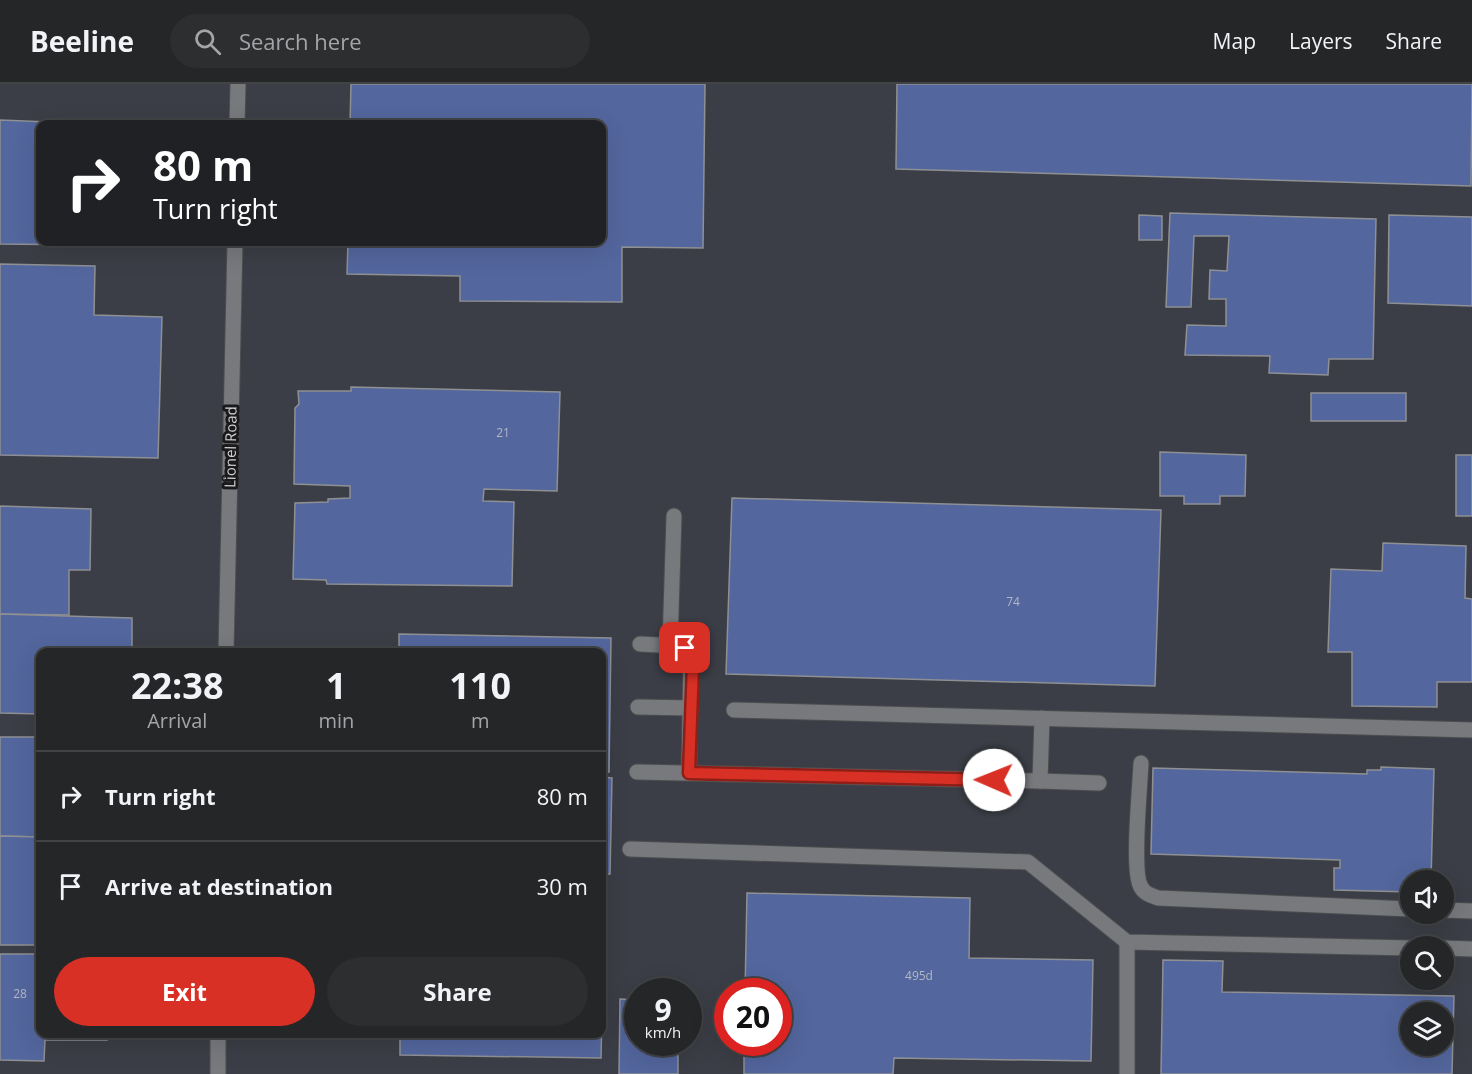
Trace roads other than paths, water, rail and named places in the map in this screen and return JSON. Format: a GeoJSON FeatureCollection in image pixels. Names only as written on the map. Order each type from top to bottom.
{"type":"FeatureCollection","features":[{"type":"Feature","properties":{"kind":"street"},"geometry":{"type":"LineString","coordinates":[[237,120],[238,84]]}},
{"type":"Feature","properties":{"kind":"street","name":"Lionel Road"},"geometry":{"type":"LineString","coordinates":[[226,648],[235,246]]}},
{"type":"Feature","properties":{"kind":"street"},"geometry":{"type":"LineString","coordinates":[[670,645],[674,516]]}},
{"type":"Feature","properties":{"kind":"street"},"geometry":{"type":"LineString","coordinates":[[640,644],[685,648],[692,655],[689,773]]}},
{"type":"Feature","properties":{"kind":"street"},"geometry":{"type":"LineString","coordinates":[[638,707],[691,708]]}},
{"type":"Feature","properties":{"kind":"street"},"geometry":{"type":"LineString","coordinates":[[734,710],[1472,730]]}},
{"type":"Feature","properties":{"kind":"street"},"geometry":{"type":"LineString","coordinates":[[1041,781],[1042,718]]}},
{"type":"Feature","properties":{"kind":"street"},"geometry":{"type":"LineString","coordinates":[[1141,763],[1137,868],[1141,888],[1148,895],[1158,898],[1400,909]]}},
{"type":"Feature","properties":{"kind":"street"},"geometry":{"type":"LineString","coordinates":[[636,772],[1098,783]]}},
{"type":"Feature","properties":{"kind":"street"},"geometry":{"type":"LineString","coordinates":[[630,849],[1028,862],[1127,942],[1400,948]]}},
{"type":"Feature","properties":{"kind":"street"},"geometry":{"type":"LineString","coordinates":[[1454,910],[1472,911]]}},
{"type":"Feature","properties":{"kind":"street"},"geometry":{"type":"LineString","coordinates":[[1127,942],[1127,1074]]}},
{"type":"Feature","properties":{"kind":"street"},"geometry":{"type":"LineString","coordinates":[[1454,948],[1472,949]]}},
{"type":"Feature","properties":{"kind":"street"},"geometry":{"type":"LineString","coordinates":[[218,1074],[219,1038]]}}]}
